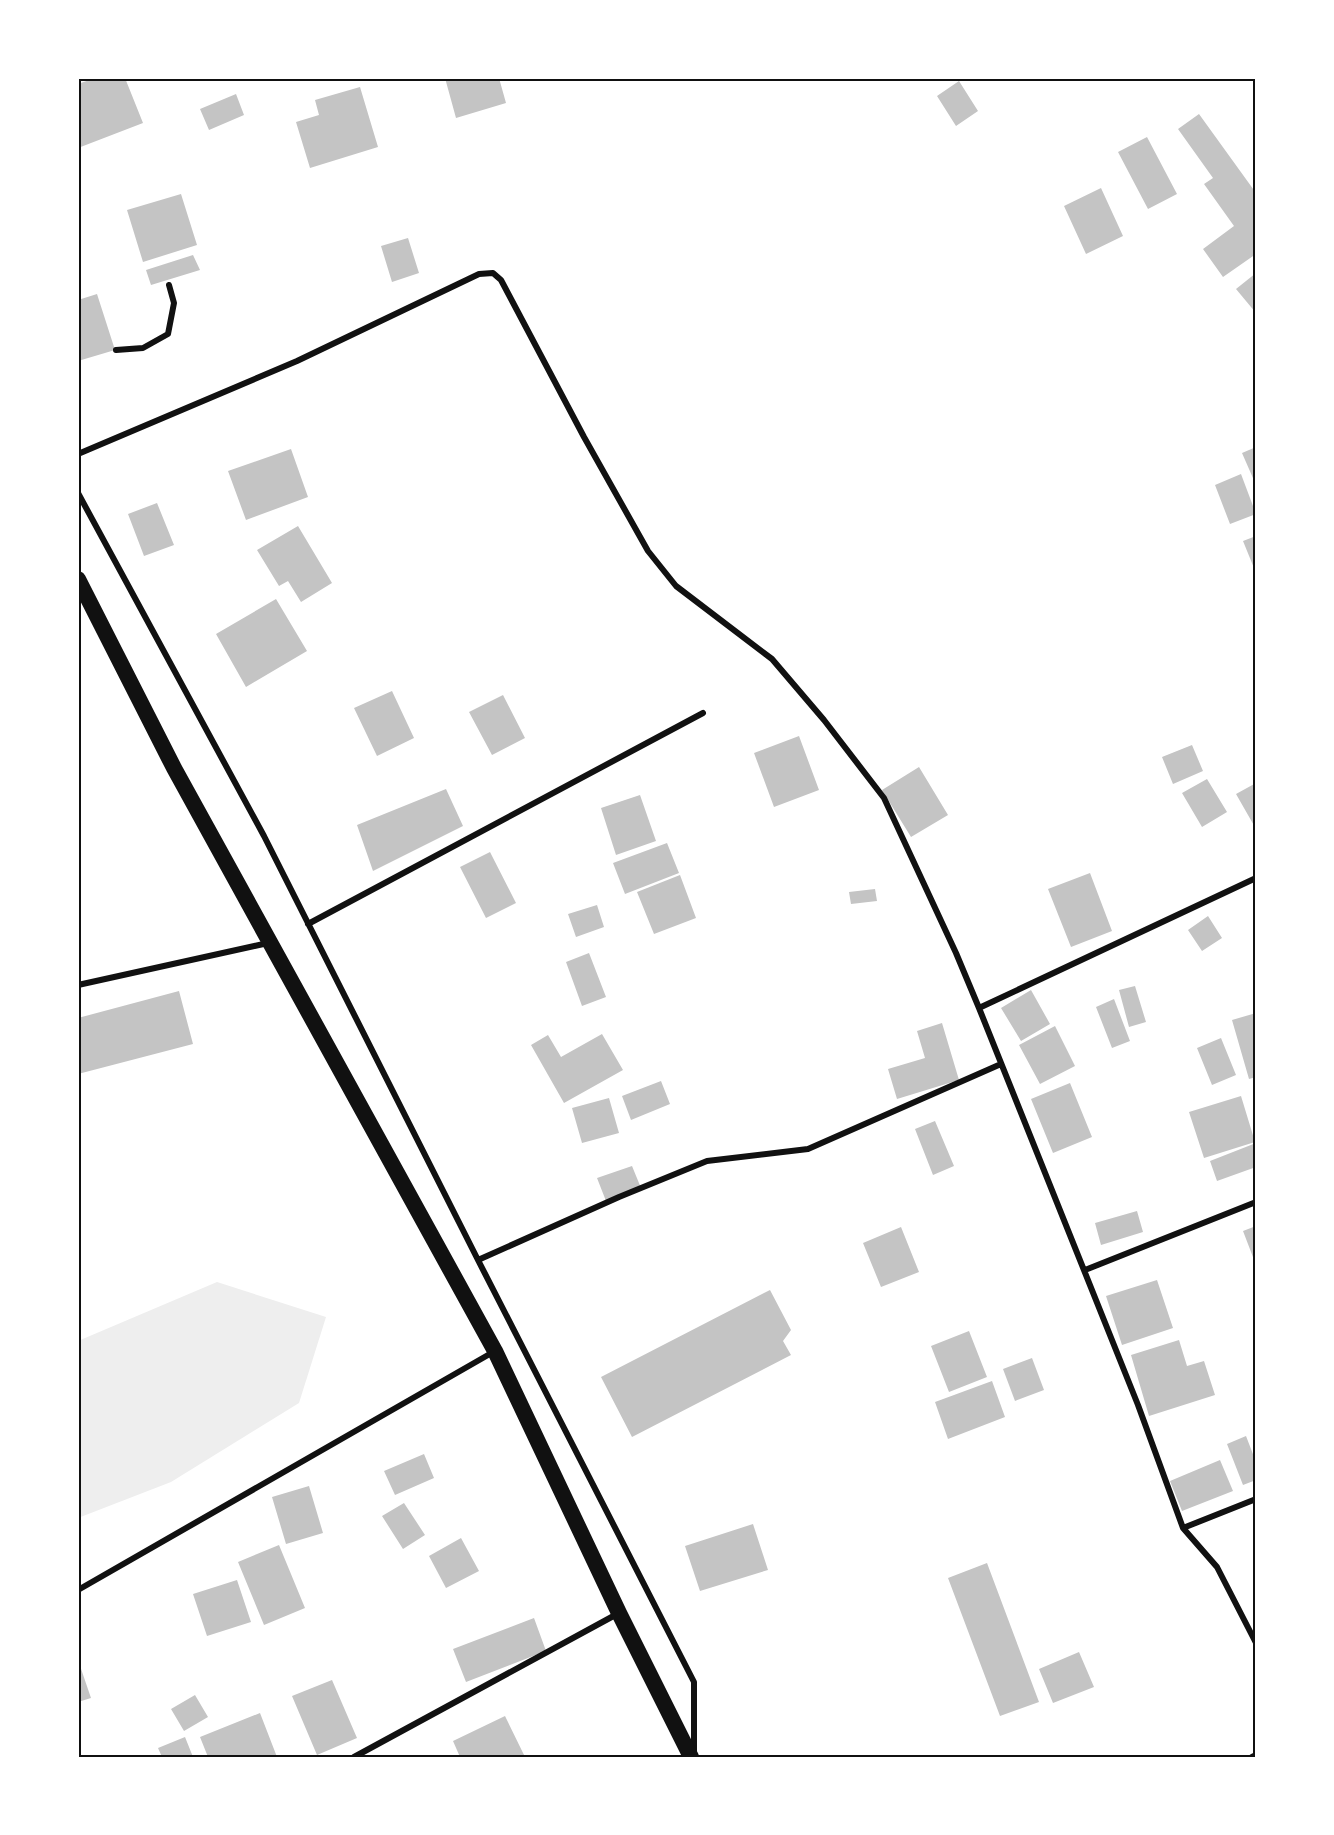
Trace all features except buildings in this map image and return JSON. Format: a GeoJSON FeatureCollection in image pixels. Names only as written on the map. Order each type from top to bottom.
{"type":"FeatureCollection","features":[{"type":"Feature","properties":{"kind":"highway"},"geometry":{"type":"LineString","coordinates":[[78,579],[174,768],[495,1351],[619,1613],[692,1757]]}},
{"type":"Feature","properties":{"kind":"street"},"geometry":{"type":"LineString","coordinates":[[78,454],[297,361],[479,274],[493,273],[501,280],[584,437],[648,551],[676,586],[772,659],[824,720],[884,798],[979,1008],[1138,1405],[1183,1528],[1216,1567],[1256,1643]]}},
{"type":"Feature","properties":{"kind":"street"},"geometry":{"type":"LineString","coordinates":[[116,350],[143,348],[168,334],[174,303],[169,285]]}},
{"type":"Feature","properties":{"kind":"street"},"geometry":{"type":"LineString","coordinates":[[78,493],[264,837],[694,1682],[692,1757]]}},
{"type":"Feature","properties":{"kind":"street"},"geometry":{"type":"LineString","coordinates":[[308,924],[703,713]]}},
{"type":"Feature","properties":{"kind":"street"},"geometry":{"type":"LineString","coordinates":[[979,1008],[1256,878]]}},
{"type":"Feature","properties":{"kind":"street"},"geometry":{"type":"LineString","coordinates":[[78,985],[270,943]]}},
{"type":"Feature","properties":{"kind":"street"},"geometry":{"type":"LineString","coordinates":[[478,1260],[619,1197],[707,1161],[808,1149],[1001,1064]]}},
{"type":"Feature","properties":{"kind":"street"},"geometry":{"type":"LineString","coordinates":[[1085,1270],[1256,1202]]}},
{"type":"Feature","properties":{"kind":"street"},"geometry":{"type":"LineString","coordinates":[[78,1590],[495,1351]]}},
{"type":"Feature","properties":{"kind":"street"},"geometry":{"type":"LineString","coordinates":[[1183,1528],[1256,1499]]}},
{"type":"Feature","properties":{"kind":"street"},"geometry":{"type":"LineString","coordinates":[[354,1757],[619,1613]]}},
{"type":"Feature","properties":{"kind":"street"},"geometry":{"type":"LineString","coordinates":[[1252,1757],[1256,1755]]}},
{"type":"Feature","properties":{"kind":"shaded area"},"geometry":{"type":"Polygon","coordinates":[[[217,1282],[326,1317],[299,1403],[171,1482],[78,1518],[78,1341],[217,1282]]]}}]}
